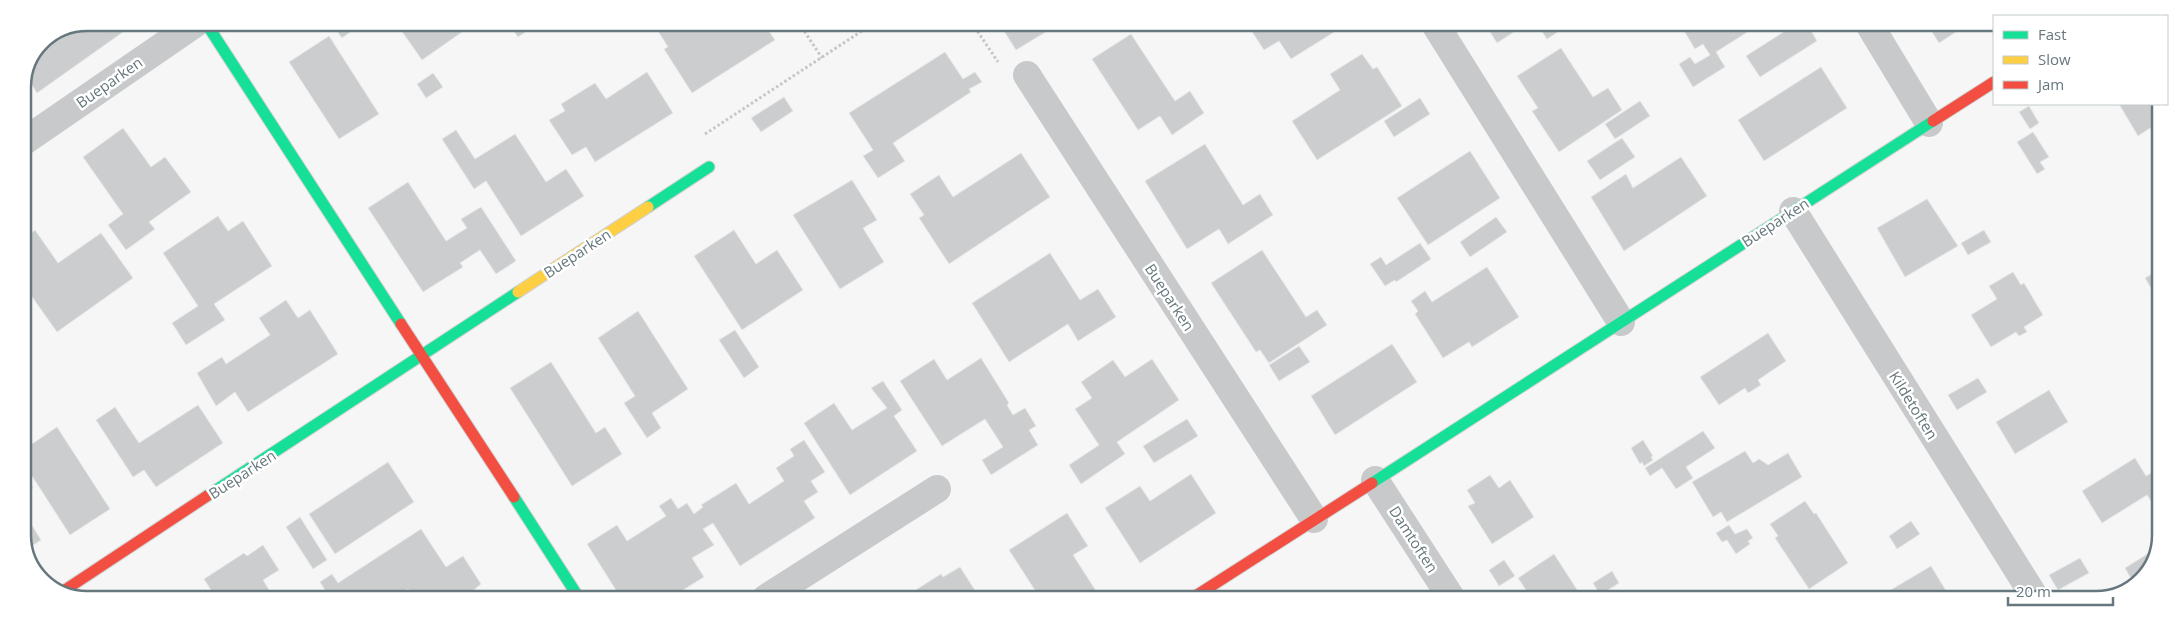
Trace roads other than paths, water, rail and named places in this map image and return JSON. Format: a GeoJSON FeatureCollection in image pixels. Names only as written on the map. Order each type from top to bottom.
{"type":"FeatureCollection","features":[{"type":"Feature","properties":{"kind":"street","name":"Bueparken"},"geometry":{"type":"LineString","coordinates":[[31,136],[184,31]]}},
{"type":"Feature","properties":{"kind":"street"},"geometry":{"type":"LineString","coordinates":[[211,31],[575,591]]}},
{"type":"Feature","properties":{"kind":"street"},"geometry":{"type":"LineString","coordinates":[[1439,31],[1621,322]]}},
{"type":"Feature","properties":{"kind":"street"},"geometry":{"type":"LineString","coordinates":[[1873,31],[1929,123]]}},
{"type":"Feature","properties":{"kind":"street","name":"Bueparken"},"geometry":{"type":"LineString","coordinates":[[1026,74],[1314,519]]}},
{"type":"Feature","properties":{"kind":"street","name":"Bueparken"},"geometry":{"type":"LineString","coordinates":[[1202,591],[1993,83]]}},
{"type":"Feature","properties":{"kind":"street","name":"Bueparken"},"geometry":{"type":"LineString","coordinates":[[69,587],[709,166]]}},
{"type":"Feature","properties":{"kind":"street","name":"Kildetoften"},"geometry":{"type":"LineString","coordinates":[[1793,211],[2031,591]]}},
{"type":"Feature","properties":{"kind":"street","name":"Damtoften"},"geometry":{"type":"LineString","coordinates":[[1375,480],[1447,591]]}},
{"type":"Feature","properties":{"kind":"street"},"geometry":{"type":"LineString","coordinates":[[777,591],[937,489]]}}]}
